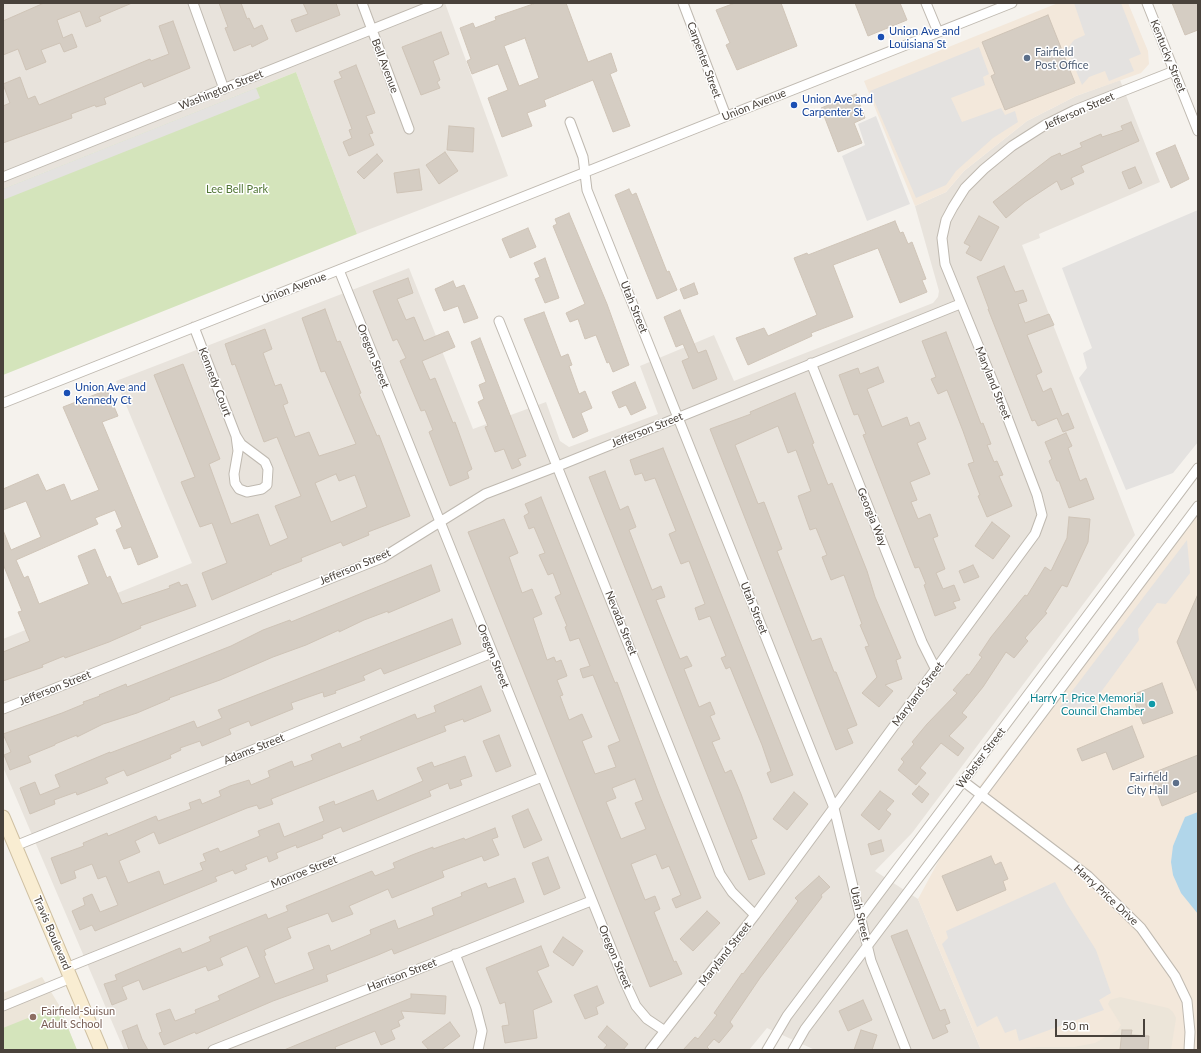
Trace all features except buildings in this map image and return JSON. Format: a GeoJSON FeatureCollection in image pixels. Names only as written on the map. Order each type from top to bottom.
{"type":"FeatureCollection","features":[{"type":"Feature","properties":{"kind":"main road","name":"Travis Boulevard"},"geometry":{"type":"LineString","coordinates":[[3,817],[101,1050]]}},
{"type":"Feature","properties":{"kind":"street"},"geometry":{"type":"LineString","coordinates":[[192,3],[224,89]]}},
{"type":"Feature","properties":{"kind":"street","name":"Bell Avenue"},"geometry":{"type":"LineString","coordinates":[[362,3],[409,129]]}},
{"type":"Feature","properties":{"kind":"street","name":"Washington Street"},"geometry":{"type":"LineString","coordinates":[[3,177],[438,3]]}},
{"type":"Feature","properties":{"kind":"street","name":"Carpenter Street"},"geometry":{"type":"LineString","coordinates":[[684,3],[726,116]]}},
{"type":"Feature","properties":{"kind":"street"},"geometry":{"type":"LineString","coordinates":[[926,3],[938,32]]}},
{"type":"Feature","properties":{"kind":"street","name":"Union Avenue"},"geometry":{"type":"LineString","coordinates":[[3,403],[1012,3]]}},
{"type":"Feature","properties":{"kind":"street","name":"Kentucky Street"},"geometry":{"type":"LineString","coordinates":[[1148,3],[1198,131]]}},
{"type":"Feature","properties":{"kind":"street","name":"Jefferson Street"},"geometry":{"type":"LineString","coordinates":[[3,709],[382,558],[485,494],[960,304],[945,264],[942,238],[946,220],[965,188],[984,169],[1012,146],[1045,125],[1075,110],[1174,71]]}},
{"type":"Feature","properties":{"kind":"street"},"geometry":{"type":"LineString","coordinates":[[570,122],[583,157],[585,172]]}},
{"type":"Feature","properties":{"kind":"street","name":"Utah Street"},"geometry":{"type":"LineString","coordinates":[[585,172],[587,190],[834,808],[871,962],[906,1050]]}},
{"type":"Feature","properties":{"kind":"street","name":"Oregon Street"},"geometry":{"type":"LineString","coordinates":[[339,270],[624,980],[636,1006],[647,1019],[665,1031]]}},
{"type":"Feature","properties":{"kind":"street","name":"Maryland Street"},"geometry":{"type":"LineString","coordinates":[[650,1050],[755,915],[1036,534],[1042,515],[1037,495],[1003,406],[960,304]]}},
{"type":"Feature","properties":{"kind":"street","name":"Nevada Street"},"geometry":{"type":"LineString","coordinates":[[500,321],[720,874],[732,892],[755,915]]}},
{"type":"Feature","properties":{"kind":"street","name":"Kennedy Court"},"geometry":{"type":"LineString","coordinates":[[194,327],[236,436],[241,444],[264,462],[268,469],[267,485],[262,489],[247,492],[239,489],[235,483],[234,474],[238,451],[236,436]]}},
{"type":"Feature","properties":{"kind":"street","name":"Georgia Way"},"geometry":{"type":"LineString","coordinates":[[811,363],[922,642],[936,670]]}},
{"type":"Feature","properties":{"kind":"street","name":"Webster Street"},"geometry":{"type":"LineString","coordinates":[[767,1050],[787,1016],[1198,468]]}},
{"type":"Feature","properties":{"kind":"street","name":"Webster Street"},"geometry":{"type":"LineString","coordinates":[[792,1050],[805,1029],[1198,506]]}},
{"type":"Feature","properties":{"kind":"street","name":"Adams Street"},"geometry":{"type":"LineString","coordinates":[[15,846],[492,653]]}},
{"type":"Feature","properties":{"kind":"street","name":"Monroe Street"},"geometry":{"type":"LineString","coordinates":[[3,1006],[69,973],[542,777]]}},
{"type":"Feature","properties":{"kind":"street","name":"Harry Price Drive"},"geometry":{"type":"LineString","coordinates":[[963,780],[1088,876],[1141,928],[1175,976],[1187,1001],[1190,1032],[1189,1050]]}},
{"type":"Feature","properties":{"kind":"street","name":"Harrison Street"},"geometry":{"type":"LineString","coordinates":[[213,1050],[591,901]]}},
{"type":"Feature","properties":{"kind":"street"},"geometry":{"type":"LineString","coordinates":[[455,954],[476,1008],[482,1031],[478,1050]]}},
{"type":"Feature","properties":{"kind":"shaded area"},"geometry":{"type":"Polygon","coordinates":[[[3,3],[445,3],[508,176],[357,234],[296,72],[3,189],[3,3]]]}},
{"type":"Feature","properties":{"kind":"shaded area"},"geometry":{"type":"Polygon","coordinates":[[[1058,3],[1128,3],[1148,51],[1149,64],[1141,73],[1076,96],[1027,121],[964,171],[946,192],[915,206],[864,81],[1058,3]]]}},
{"type":"Feature","properties":{"kind":"shaded area"},"geometry":{"type":"Polygon","coordinates":[[[1074,3],[1121,3],[1141,54],[1129,59],[1134,71],[1109,81],[1105,71],[1089,77],[1082,85],[1067,49],[1074,40],[1085,35],[1074,3]]]}},
{"type":"Feature","properties":{"kind":"shaded area"},"geometry":{"type":"Polygon","coordinates":[[[979,47],[989,74],[983,77],[985,85],[951,98],[962,122],[1001,108],[1005,115],[1015,111],[1018,122],[993,138],[956,171],[946,185],[916,198],[870,91],[979,47]]]}},
{"type":"Feature","properties":{"kind":"shaded area"},"geometry":{"type":"Polygon","coordinates":[[[1120,80],[1160,182],[1039,234],[1040,238],[1022,245],[1135,535],[912,833],[875,871],[918,899],[981,1050],[815,1050],[767,1028],[749,1050],[124,1050],[3,767],[3,639],[192,563],[116,381],[409,268],[473,429],[546,402],[560,441],[569,447],[658,414],[640,366],[714,335],[734,381],[933,303],[938,297],[939,291],[915,206],[946,192],[964,171],[1027,121],[1076,96],[1120,80]]]}},
{"type":"Feature","properties":{"kind":"shaded area"},"geometry":{"type":"Polygon","coordinates":[[[256,88],[260,98],[3,200],[3,189],[256,88]]]}},
{"type":"Feature","properties":{"kind":"shaded area"},"geometry":{"type":"Polygon","coordinates":[[[876,116],[910,204],[867,221],[842,156],[865,145],[858,124],[876,116]]]}},
{"type":"Feature","properties":{"kind":"shaded area"},"geometry":{"type":"Polygon","coordinates":[[[1198,210],[1198,442],[1173,473],[1126,490],[1079,378],[1087,368],[1083,353],[1092,348],[1062,268],[1198,210]]]}},
{"type":"Feature","properties":{"kind":"shaded area"},"geometry":{"type":"Polygon","coordinates":[[[1198,501],[1198,1050],[981,1050],[918,899],[978,788],[1198,501]]]}},
{"type":"Feature","properties":{"kind":"shaded area"},"geometry":{"type":"Polygon","coordinates":[[[1187,540],[1190,573],[1166,604],[1157,603],[1138,629],[1139,640],[1090,707],[1060,707],[1187,540]]]}},
{"type":"Feature","properties":{"kind":"shaded area"},"geometry":{"type":"Polygon","coordinates":[[[1055,882],[1096,950],[1111,993],[1099,1000],[1104,1010],[1019,1041],[1016,1029],[1005,1033],[997,1016],[977,1027],[942,944],[948,938],[946,931],[1055,882]]]}},
{"type":"Feature","properties":{"kind":"shaded area","name":"Fairfield-Suisun Adult School"},"geometry":{"type":"Polygon","coordinates":[[[42,977],[59,1005],[77,1050],[3,1050],[3,993],[42,977]]]}},
{"type":"Feature","properties":{"kind":"shaded area"},"geometry":{"type":"Polygon","coordinates":[[[1120,997],[1168,1008],[1173,1012],[1176,1018],[1171,1050],[1010,1050],[1038,1047],[1074,1047],[1095,1043],[1118,1030],[1121,1025],[1108,1004],[1110,1000],[1120,997]]]}},
{"type":"Feature","properties":{"kind":"green space","name":"Lee Bell Park"},"geometry":{"type":"Polygon","coordinates":[[[296,72],[357,234],[3,375],[3,189],[296,72]]]}},
{"type":"Feature","properties":{"kind":"green space"},"geometry":{"type":"Polygon","coordinates":[[[53,1008],[56,1015],[62,1013],[77,1050],[3,1050],[3,1028],[53,1008]]]}},
{"type":"Feature","properties":{"kind":"water"},"geometry":{"type":"Polygon","coordinates":[[[1198,812],[1198,914],[1181,893],[1173,875],[1171,862],[1173,846],[1185,817],[1198,812]]]}},
{"type":"Feature","properties":{"kind":"place","name":"Union Ave and Louisiana St"},"geometry":{"type":"Point","coordinates":[881,37]}},
{"type":"Feature","properties":{"kind":"place","name":"Fairfield Post Office"},"geometry":{"type":"Point","coordinates":[1027,58]}},
{"type":"Feature","properties":{"kind":"place","name":"Union Ave and Carpenter St"},"geometry":{"type":"Point","coordinates":[794,105]}},
{"type":"Feature","properties":{"kind":"place","name":"Union Ave and Kennedy Ct"},"geometry":{"type":"Point","coordinates":[67,393]}},
{"type":"Feature","properties":{"kind":"place","name":"Harry T. Price Memorial Council Chamber"},"geometry":{"type":"Point","coordinates":[1152,704]}},
{"type":"Feature","properties":{"kind":"place","name":"Fairfield City Hall"},"geometry":{"type":"Point","coordinates":[1176,783]}},
{"type":"Feature","properties":{"kind":"place","name":"Fairfield-Suisun Adult School"},"geometry":{"type":"Point","coordinates":[33,1017]}}]}
